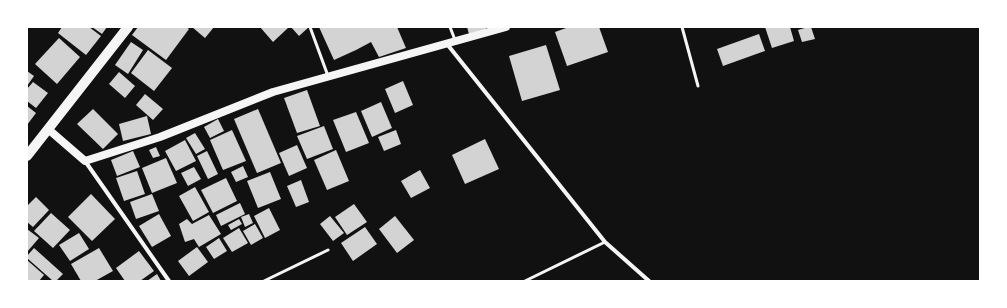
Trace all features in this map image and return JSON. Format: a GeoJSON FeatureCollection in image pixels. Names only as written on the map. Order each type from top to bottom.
{"type":"FeatureCollection","features":[{"type":"Feature","properties":{"kind":"main road"},"geometry":{"type":"LineString","coordinates":[[27,156],[128,27]]}},
{"type":"Feature","properties":{"kind":"main road"},"geometry":{"type":"LineString","coordinates":[[48,129],[84,161],[160,137],[273,92],[506,27]]}},
{"type":"Feature","properties":{"kind":"street"},"geometry":{"type":"LineString","coordinates":[[451,43],[605,242],[649,281]]}},
{"type":"Feature","properties":{"kind":"street"},"geometry":{"type":"LineString","coordinates":[[84,161],[169,281]]}},
{"type":"Feature","properties":{"kind":"lane"},"geometry":{"type":"LineString","coordinates":[[310,27],[328,76]]}},
{"type":"Feature","properties":{"kind":"lane"},"geometry":{"type":"LineString","coordinates":[[450,27],[451,43]]}},
{"type":"Feature","properties":{"kind":"lane"},"geometry":{"type":"LineString","coordinates":[[682,27],[698,86]]}},
{"type":"Feature","properties":{"kind":"lane"},"geometry":{"type":"LineString","coordinates":[[32,142],[48,129]]}},
{"type":"Feature","properties":{"kind":"lane"},"geometry":{"type":"LineString","coordinates":[[525,281],[605,242]]}},
{"type":"Feature","properties":{"kind":"lane"},"geometry":{"type":"LineString","coordinates":[[264,281],[328,250]]}},
{"type":"Feature","properties":{"kind":"building"},"geometry":{"type":"Polygon","coordinates":[[[62,27],[89,27],[101,36],[86,55],[58,33],[62,27]]]}},
{"type":"Feature","properties":{"kind":"building"},"geometry":{"type":"Polygon","coordinates":[[[92,27],[107,27],[102,34],[92,27]]]}},
{"type":"Feature","properties":{"kind":"building"},"geometry":{"type":"Polygon","coordinates":[[[138,27],[186,27],[189,29],[166,60],[132,35],[138,27]]]}},
{"type":"Feature","properties":{"kind":"building"},"geometry":{"type":"Polygon","coordinates":[[[192,27],[214,27],[205,38],[192,27]]]}},
{"type":"Feature","properties":{"kind":"building"},"geometry":{"type":"Polygon","coordinates":[[[260,27],[289,27],[273,42],[260,27]]]}},
{"type":"Feature","properties":{"kind":"building"},"geometry":{"type":"Polygon","coordinates":[[[291,27],[309,27],[299,36],[291,27]]]}},
{"type":"Feature","properties":{"kind":"building"},"geometry":{"type":"Polygon","coordinates":[[[319,27],[397,27],[406,48],[379,57],[371,42],[334,60],[319,27]]]}},
{"type":"Feature","properties":{"kind":"building"},"geometry":{"type":"Polygon","coordinates":[[[467,27],[485,27],[486,29],[469,34],[467,27]]]}},
{"type":"Feature","properties":{"kind":"building"},"geometry":{"type":"Polygon","coordinates":[[[569,27],[599,27],[608,52],[567,66],[555,32],[569,27]]]}},
{"type":"Feature","properties":{"kind":"building"},"geometry":{"type":"Polygon","coordinates":[[[765,27],[790,27],[794,41],[772,48],[765,27]]]}},
{"type":"Feature","properties":{"kind":"building"},"geometry":{"type":"Polygon","coordinates":[[[811,27],[815,39],[802,42],[798,30],[811,27]]]}},
{"type":"Feature","properties":{"kind":"building"},"geometry":{"type":"Polygon","coordinates":[[[759,34],[765,51],[723,66],[717,49],[759,34]]]}},
{"type":"Feature","properties":{"kind":"building"},"geometry":{"type":"Polygon","coordinates":[[[59,38],[80,57],[57,84],[35,64],[59,38]]]}},
{"type":"Feature","properties":{"kind":"building"},"geometry":{"type":"Polygon","coordinates":[[[131,42],[143,50],[128,74],[115,65],[131,42]]]}},
{"type":"Feature","properties":{"kind":"building"},"geometry":{"type":"Polygon","coordinates":[[[546,45],[560,90],[522,101],[509,56],[546,45]]]}},
{"type":"Feature","properties":{"kind":"building"},"geometry":{"type":"Polygon","coordinates":[[[148,50],[172,68],[154,91],[131,73],[148,50]]]}},
{"type":"Feature","properties":{"kind":"building"},"geometry":{"type":"Polygon","coordinates":[[[27,71],[34,76],[27,86],[27,71]]]}},
{"type":"Feature","properties":{"kind":"building"},"geometry":{"type":"Polygon","coordinates":[[[119,72],[135,86],[125,98],[109,84],[119,72]]]}},
{"type":"Feature","properties":{"kind":"building"},"geometry":{"type":"Polygon","coordinates":[[[403,81],[413,105],[395,113],[385,89],[403,81]]]}},
{"type":"Feature","properties":{"kind":"building"},"geometry":{"type":"Polygon","coordinates":[[[33,82],[48,93],[36,108],[27,101],[27,89],[33,82]]]}},
{"type":"Feature","properties":{"kind":"building"},"geometry":{"type":"Polygon","coordinates":[[[307,90],[320,126],[297,133],[284,98],[307,90]]]}},
{"type":"Feature","properties":{"kind":"building"},"geometry":{"type":"Polygon","coordinates":[[[145,94],[163,109],[153,120],[136,105],[145,94]]]}},
{"type":"Feature","properties":{"kind":"building"},"geometry":{"type":"Polygon","coordinates":[[[381,102],[392,128],[372,137],[361,111],[381,102]]]}},
{"type":"Feature","properties":{"kind":"building"},"geometry":{"type":"Polygon","coordinates":[[[27,106],[36,113],[27,125],[27,106]]]}},
{"type":"Feature","properties":{"kind":"building"},"geometry":{"type":"Polygon","coordinates":[[[93,109],[118,134],[103,149],[77,124],[93,109]]]}},
{"type":"Feature","properties":{"kind":"building"},"geometry":{"type":"Polygon","coordinates":[[[258,109],[281,163],[257,173],[234,119],[258,109]]]}},
{"type":"Feature","properties":{"kind":"building"},"geometry":{"type":"Polygon","coordinates":[[[356,112],[369,143],[346,152],[333,120],[356,112]]]}},
{"type":"Feature","properties":{"kind":"building"},"geometry":{"type":"Polygon","coordinates":[[[147,116],[151,134],[123,141],[119,124],[147,116]]]}},
{"type":"Feature","properties":{"kind":"building"},"geometry":{"type":"Polygon","coordinates":[[[218,119],[224,131],[210,138],[204,127],[218,119]]]}},
{"type":"Feature","properties":{"kind":"building"},"geometry":{"type":"Polygon","coordinates":[[[324,126],[333,149],[307,159],[297,136],[324,126]]]}},
{"type":"Feature","properties":{"kind":"building"},"geometry":{"type":"Polygon","coordinates":[[[232,130],[246,161],[223,170],[210,140],[232,130]]]}},
{"type":"Feature","properties":{"kind":"building"},"geometry":{"type":"Polygon","coordinates":[[[396,130],[401,144],[384,151],[378,137],[396,130]]]}},
{"type":"Feature","properties":{"kind":"building"},"geometry":{"type":"Polygon","coordinates":[[[195,133],[205,149],[196,154],[186,138],[195,133]]]}},
{"type":"Feature","properties":{"kind":"building"},"geometry":{"type":"Polygon","coordinates":[[[485,139],[499,169],[465,184],[452,155],[485,139]]]}},
{"type":"Feature","properties":{"kind":"building"},"geometry":{"type":"Polygon","coordinates":[[[185,140],[196,161],[176,171],[165,151],[185,140]]]}},
{"type":"Feature","properties":{"kind":"building"},"geometry":{"type":"Polygon","coordinates":[[[297,145],[307,168],[289,176],[279,153],[297,145]]]}},
{"type":"Feature","properties":{"kind":"building"},"geometry":{"type":"Polygon","coordinates":[[[156,147],[160,156],[153,158],[149,150],[156,147]]]}},
{"type":"Feature","properties":{"kind":"building"},"geometry":{"type":"Polygon","coordinates":[[[336,150],[349,181],[327,190],[314,160],[336,150]]]}},
{"type":"Feature","properties":{"kind":"building"},"geometry":{"type":"Polygon","coordinates":[[[133,151],[140,167],[117,176],[111,160],[133,151]]]}},
{"type":"Feature","properties":{"kind":"building"},"geometry":{"type":"Polygon","coordinates":[[[207,151],[218,174],[208,179],[197,156],[207,151]]]}},
{"type":"Feature","properties":{"kind":"building"},"geometry":{"type":"Polygon","coordinates":[[[166,158],[177,183],[152,193],[142,168],[166,158]]]}},
{"type":"Feature","properties":{"kind":"building"},"geometry":{"type":"Polygon","coordinates":[[[243,166],[248,177],[236,182],[231,172],[243,166]]]}},
{"type":"Feature","properties":{"kind":"building"},"geometry":{"type":"Polygon","coordinates":[[[194,167],[201,179],[188,186],[181,173],[194,167]]]}},
{"type":"Feature","properties":{"kind":"building"},"geometry":{"type":"Polygon","coordinates":[[[420,170],[430,188],[411,198],[401,181],[420,170]]]}},
{"type":"Feature","properties":{"kind":"building"},"geometry":{"type":"Polygon","coordinates":[[[137,171],[145,194],[124,201],[116,178],[137,171]]]}},
{"type":"Feature","properties":{"kind":"building"},"geometry":{"type":"Polygon","coordinates":[[[270,172],[281,199],[258,208],[247,181],[270,172]]]}},
{"type":"Feature","properties":{"kind":"building"},"geometry":{"type":"Polygon","coordinates":[[[226,178],[237,201],[213,213],[201,190],[226,178]]]}},
{"type":"Feature","properties":{"kind":"building"},"geometry":{"type":"Polygon","coordinates":[[[301,180],[309,202],[296,207],[287,186],[301,180]]]}},
{"type":"Feature","properties":{"kind":"building"},"geometry":{"type":"Polygon","coordinates":[[[195,187],[209,212],[193,221],[179,196],[195,187]]]}},
{"type":"Feature","properties":{"kind":"building"},"geometry":{"type":"Polygon","coordinates":[[[91,194],[115,219],[92,241],[68,217],[91,194]]]}},
{"type":"Feature","properties":{"kind":"building"},"geometry":{"type":"Polygon","coordinates":[[[152,194],[159,211],[136,219],[130,202],[152,194]]]}},
{"type":"Feature","properties":{"kind":"building"},"geometry":{"type":"Polygon","coordinates":[[[36,197],[49,210],[33,227],[27,222],[27,206],[36,197]]]}},
{"type":"Feature","properties":{"kind":"building"},"geometry":{"type":"Polygon","coordinates":[[[240,203],[245,214],[221,226],[216,215],[240,203]]]}},
{"type":"Feature","properties":{"kind":"building"},"geometry":{"type":"Polygon","coordinates":[[[354,204],[367,222],[347,235],[335,217],[354,204]]]}},
{"type":"Feature","properties":{"kind":"building"},"geometry":{"type":"Polygon","coordinates":[[[269,208],[280,230],[265,238],[254,216],[269,208]]]}},
{"type":"Feature","properties":{"kind":"building"},"geometry":{"type":"Polygon","coordinates":[[[51,213],[70,230],[53,248],[34,231],[51,213]]]}},
{"type":"Feature","properties":{"kind":"building"},"geometry":{"type":"Polygon","coordinates":[[[159,214],[171,236],[152,247],[139,226],[159,214]]]}},
{"type":"Feature","properties":{"kind":"building"},"geometry":{"type":"Polygon","coordinates":[[[249,214],[253,223],[245,227],[241,217],[249,214]]]}},
{"type":"Feature","properties":{"kind":"building"},"geometry":{"type":"Polygon","coordinates":[[[209,215],[221,234],[199,247],[194,239],[185,242],[179,224],[187,219],[192,224],[209,215]]]}},
{"type":"Feature","properties":{"kind":"building"},"geometry":{"type":"Polygon","coordinates":[[[330,216],[344,233],[333,241],[320,224],[330,216]]]}},
{"type":"Feature","properties":{"kind":"building"},"geometry":{"type":"Polygon","coordinates":[[[395,216],[414,240],[397,253],[379,229],[395,216]]]}},
{"type":"Feature","properties":{"kind":"building"},"geometry":{"type":"Polygon","coordinates":[[[239,219],[242,224],[231,230],[228,225],[239,219]]]}},
{"type":"Feature","properties":{"kind":"building"},"geometry":{"type":"Polygon","coordinates":[[[255,224],[263,238],[251,245],[243,231],[255,224]]]}},
{"type":"Feature","properties":{"kind":"building"},"geometry":{"type":"Polygon","coordinates":[[[365,227],[377,244],[353,261],[341,243],[365,227]]]}},
{"type":"Feature","properties":{"kind":"building"},"geometry":{"type":"Polygon","coordinates":[[[239,228],[248,243],[232,252],[223,238],[239,228]]]}},
{"type":"Feature","properties":{"kind":"building"},"geometry":{"type":"Polygon","coordinates":[[[27,229],[39,238],[27,252],[27,229]]]}},
{"type":"Feature","properties":{"kind":"building"},"geometry":{"type":"Polygon","coordinates":[[[79,233],[89,249],[70,261],[59,245],[79,233]]]}},
{"type":"Feature","properties":{"kind":"building"},"geometry":{"type":"Polygon","coordinates":[[[219,238],[227,251],[214,259],[206,247],[219,238]]]}},
{"type":"Feature","properties":{"kind":"building"},"geometry":{"type":"Polygon","coordinates":[[[197,247],[208,262],[189,276],[178,261],[197,247]]]}},
{"type":"Feature","properties":{"kind":"building"},"geometry":{"type":"Polygon","coordinates":[[[34,248],[63,274],[56,281],[53,281],[27,258],[34,248]]]}},
{"type":"Feature","properties":{"kind":"building"},"geometry":{"type":"Polygon","coordinates":[[[99,248],[113,271],[95,281],[81,281],[71,264],[99,248]]]}},
{"type":"Feature","properties":{"kind":"building"},"geometry":{"type":"Polygon","coordinates":[[[139,251],[154,271],[140,281],[125,281],[116,268],[139,251]]]}},
{"type":"Feature","properties":{"kind":"building"},"geometry":{"type":"Polygon","coordinates":[[[27,260],[44,275],[39,281],[27,281],[27,260]]]}},
{"type":"Feature","properties":{"kind":"building"},"geometry":{"type":"Polygon","coordinates":[[[157,274],[161,281],[147,281],[157,274]]]}}]}
